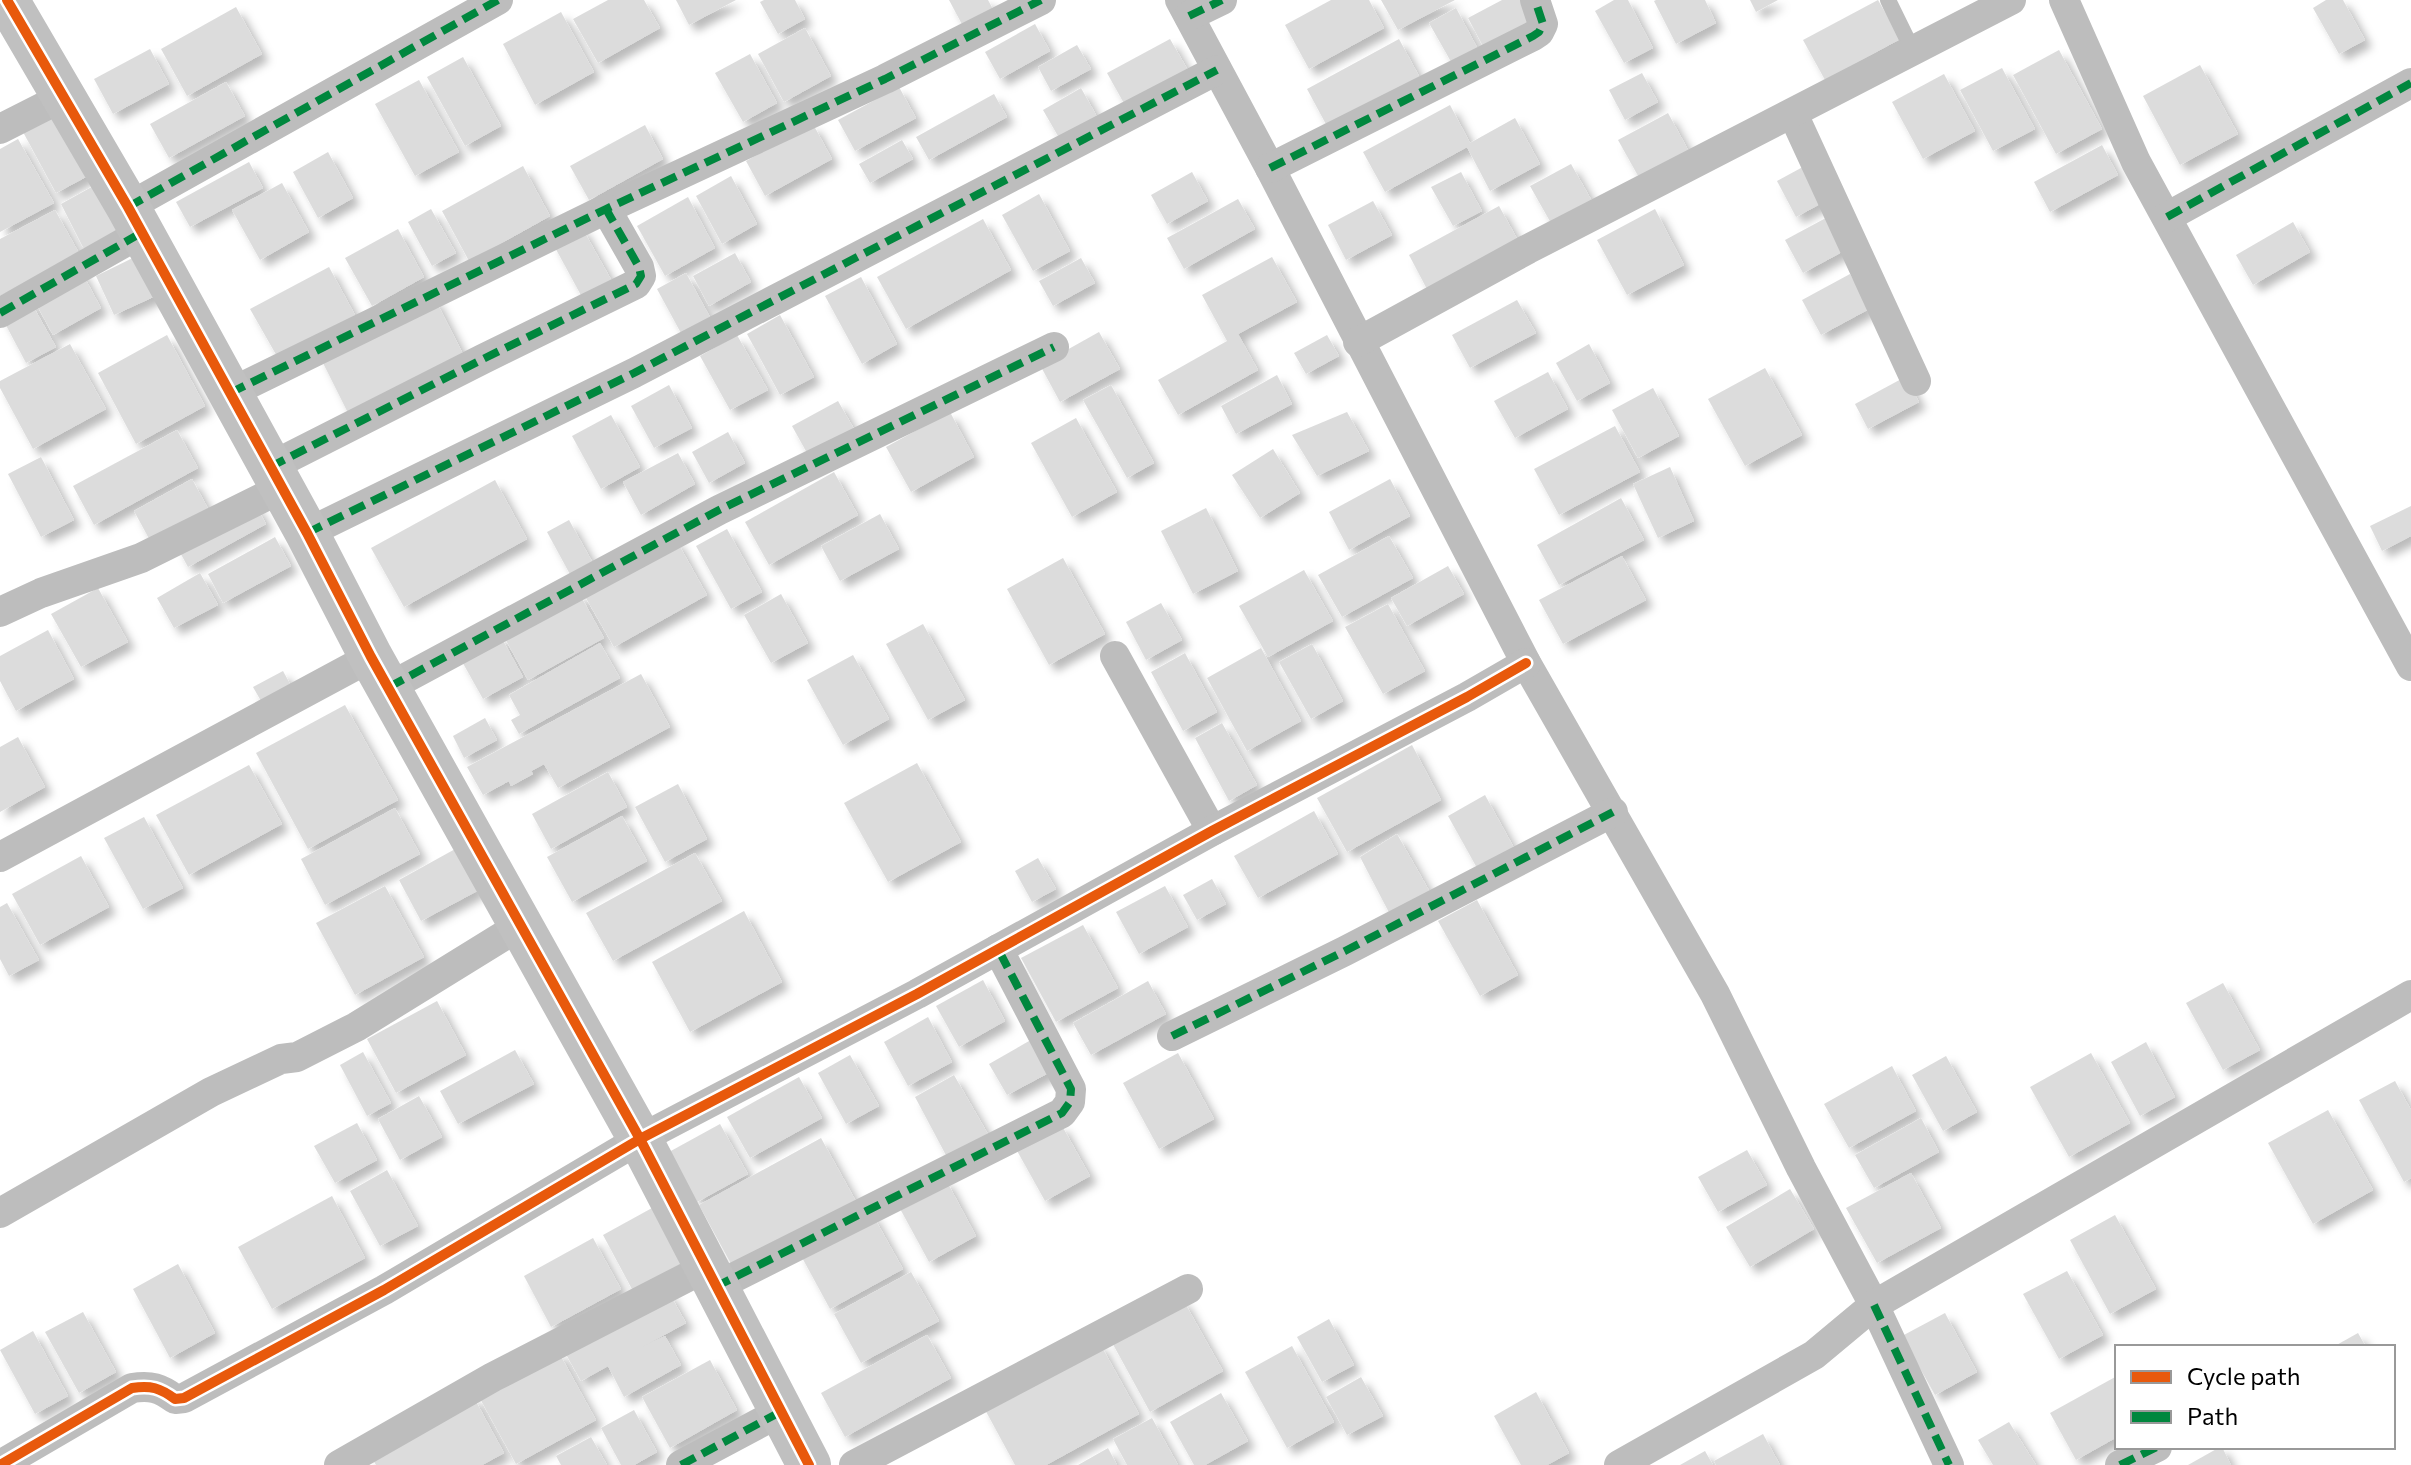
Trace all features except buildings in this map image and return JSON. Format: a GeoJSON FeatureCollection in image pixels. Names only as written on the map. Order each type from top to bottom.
{"type":"FeatureCollection","features":[{"type":"Feature","properties":{"kind":"street"},"geometry":{"type":"LineString","coordinates":[[7,0],[134,220],[380,672],[640,1139],[809,1465]]}},
{"type":"Feature","properties":{"kind":"street"},"geometry":{"type":"LineString","coordinates":[[0,313],[134,220],[498,0]]}},
{"type":"Feature","properties":{"kind":"street"},"geometry":{"type":"LineString","coordinates":[[230,393],[606,209],[885,79],[1041,0]]}},
{"type":"Feature","properties":{"kind":"street"},"geometry":{"type":"LineString","coordinates":[[1222,0],[1184,8],[1526,663],[1715,994],[1801,1168],[1874,1305],[1949,1465]]}},
{"type":"Feature","properties":{"kind":"street"},"geometry":{"type":"LineString","coordinates":[[1270,168],[1533,36],[1543,24],[1535,0]]}},
{"type":"Feature","properties":{"kind":"street"},"geometry":{"type":"LineString","coordinates":[[1358,342],[1528,249],[2011,0]]}},
{"type":"Feature","properties":{"kind":"street"},"geometry":{"type":"LineString","coordinates":[[2064,0],[2136,162],[2411,666]]}},
{"type":"Feature","properties":{"kind":"street"},"geometry":{"type":"LineString","coordinates":[[307,533],[634,373],[1217,70]]}},
{"type":"Feature","properties":{"kind":"street"},"geometry":{"type":"LineString","coordinates":[[2167,217],[2411,83]]}},
{"type":"Feature","properties":{"kind":"street"},"geometry":{"type":"LineString","coordinates":[[0,129],[63,97]]}},
{"type":"Feature","properties":{"kind":"street"},"geometry":{"type":"LineString","coordinates":[[1793,114],[1916,381]]}},
{"type":"Feature","properties":{"kind":"street"},"geometry":{"type":"LineString","coordinates":[[0,612],[41,593],[141,558],[483,359],[636,284],[641,276],[639,267],[606,209]]}},
{"type":"Feature","properties":{"kind":"street"},"geometry":{"type":"LineString","coordinates":[[0,857],[1054,347]]}},
{"type":"Feature","properties":{"kind":"street"},"geometry":{"type":"LineString","coordinates":[[1115,656],[1212,831]]}},
{"type":"Feature","properties":{"kind":"street"},"geometry":{"type":"LineString","coordinates":[[0,1465],[132,1388],[148,1385],[175,1399],[184,1398],[384,1290],[640,1139],[1526,663]]}},
{"type":"Feature","properties":{"kind":"street"},"geometry":{"type":"LineString","coordinates":[[1172,1036],[1345,951],[1613,812]]}},
{"type":"Feature","properties":{"kind":"street"},"geometry":{"type":"LineString","coordinates":[[0,1213],[211,1092],[281,1059],[297,1057],[356,1027],[521,925]]}},
{"type":"Feature","properties":{"kind":"street"},"geometry":{"type":"LineString","coordinates":[[339,1465],[493,1377],[1062,1113],[1070,1102],[1071,1089],[998,949]]}},
{"type":"Feature","properties":{"kind":"street"},"geometry":{"type":"LineString","coordinates":[[1619,1465],[1814,1355],[1874,1305],[2411,995]]}},
{"type":"Feature","properties":{"kind":"street"},"geometry":{"type":"LineString","coordinates":[[854,1465],[1188,1289]]}},
{"type":"Feature","properties":{"kind":"street"},"geometry":{"type":"LineString","coordinates":[[681,1465],[782,1411]]}},
{"type":"Feature","properties":{"kind":"street"},"geometry":{"type":"LineString","coordinates":[[2120,1465],[2153,1449]]}},
{"type":"Feature","properties":{"kind":"lane"},"geometry":{"type":"LineString","coordinates":[[1888,0],[1913,51]]}},
{"type":"Feature","properties":{"kind":"marked path"},"geometry":{"type":"LineString","coordinates":[[128,207],[498,0]]}},
{"type":"Feature","properties":{"kind":"marked path"},"geometry":{"type":"LineString","coordinates":[[230,393],[606,209],[885,79],[1041,0]]}},
{"type":"Feature","properties":{"kind":"marked path"},"geometry":{"type":"LineString","coordinates":[[1189,16],[1222,0]]}},
{"type":"Feature","properties":{"kind":"marked path"},"geometry":{"type":"LineString","coordinates":[[1270,168],[1533,36],[1543,24],[1535,0]]}},
{"type":"Feature","properties":{"kind":"marked path"},"geometry":{"type":"LineString","coordinates":[[307,533],[634,373],[1217,70]]}},
{"type":"Feature","properties":{"kind":"marked path"},"geometry":{"type":"LineString","coordinates":[[2167,217],[2411,83]]}},
{"type":"Feature","properties":{"kind":"marked path"},"geometry":{"type":"LineString","coordinates":[[270,467],[636,284],[641,276],[639,267],[606,209]]}},
{"type":"Feature","properties":{"kind":"marked path"},"geometry":{"type":"LineString","coordinates":[[0,313],[141,233]]}},
{"type":"Feature","properties":{"kind":"marked path"},"geometry":{"type":"LineString","coordinates":[[389,687],[719,510],[1054,347]]}},
{"type":"Feature","properties":{"kind":"marked path"},"geometry":{"type":"LineString","coordinates":[[1172,1036],[1345,951],[1613,812]]}},
{"type":"Feature","properties":{"kind":"marked path"},"geometry":{"type":"LineString","coordinates":[[715,1287],[1062,1113],[1070,1102],[1071,1089],[998,949]]}},
{"type":"Feature","properties":{"kind":"marked path"},"geometry":{"type":"LineString","coordinates":[[1874,1305],[1949,1465]]}},
{"type":"Feature","properties":{"kind":"marked path"},"geometry":{"type":"LineString","coordinates":[[681,1465],[782,1411]]}},
{"type":"Feature","properties":{"kind":"marked path"},"geometry":{"type":"LineString","coordinates":[[2120,1465],[2153,1449]]}},
{"type":"Feature","properties":{"kind":"cycle path"},"geometry":{"type":"LineString","coordinates":[[7,0],[128,207],[307,533],[371,657],[640,1139],[809,1465]]}},
{"type":"Feature","properties":{"kind":"cycle path"},"geometry":{"type":"LineString","coordinates":[[0,1465],[132,1388],[150,1387],[175,1399],[184,1398],[384,1290],[640,1139],[917,994],[1526,663]]}}]}
